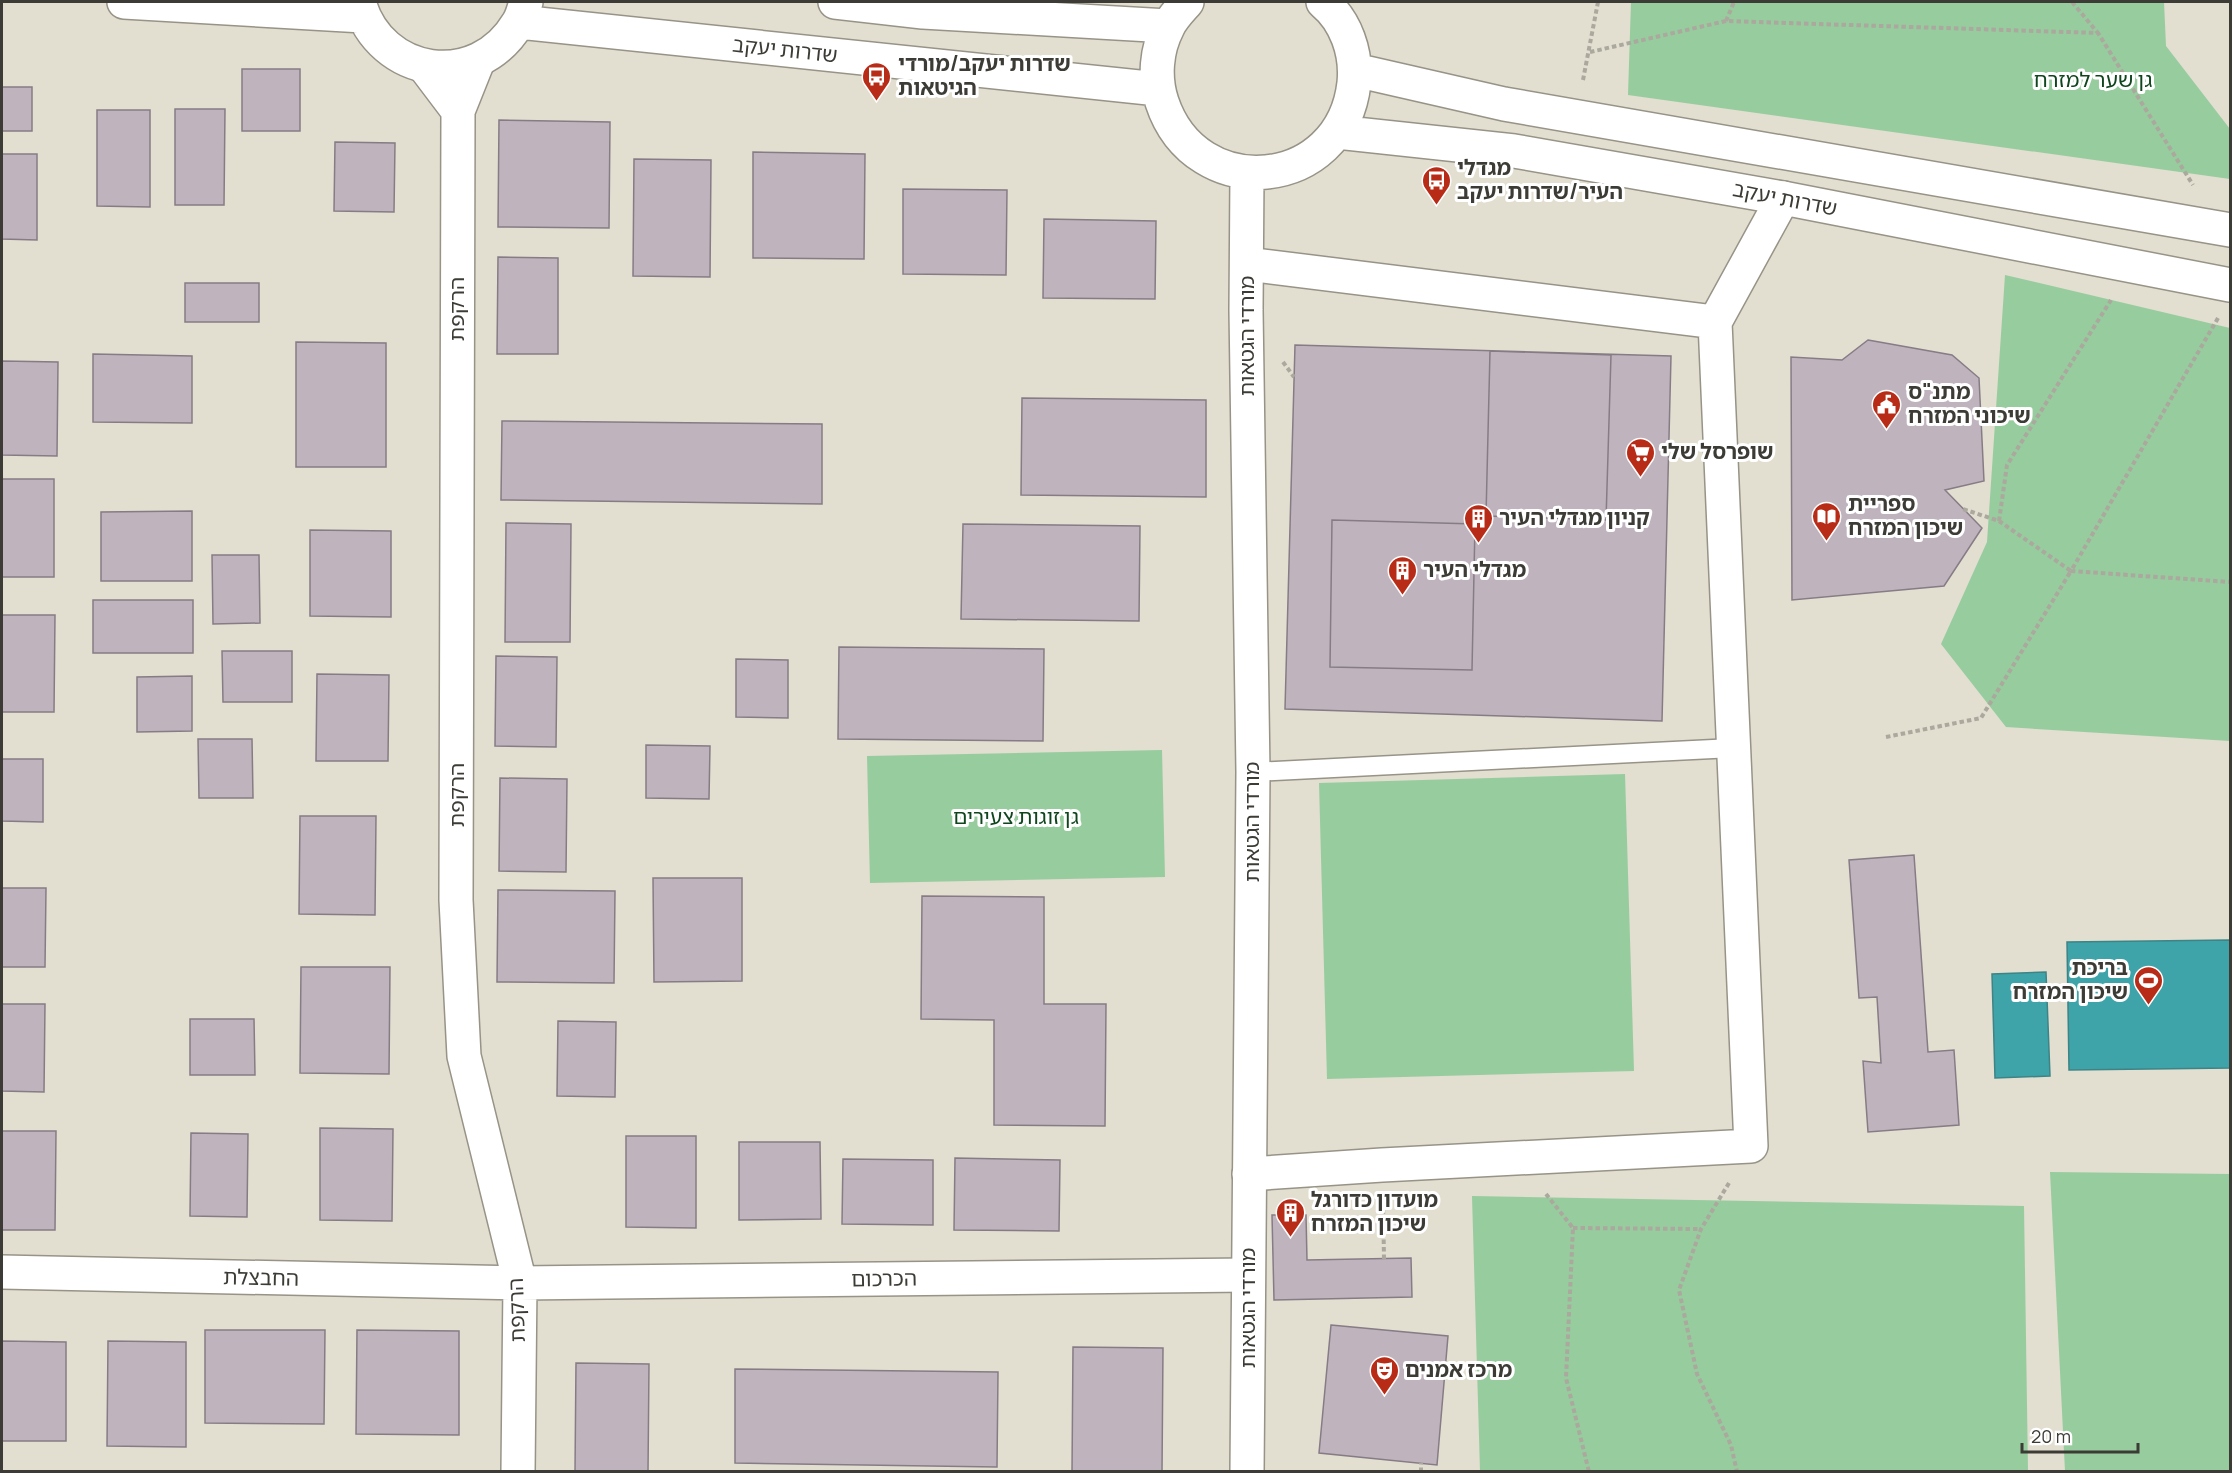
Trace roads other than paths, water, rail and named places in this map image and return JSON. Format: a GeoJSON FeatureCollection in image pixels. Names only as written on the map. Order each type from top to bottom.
{"type":"FeatureCollection","features":[{"type":"Feature","properties":{"kind":"street"},"geometry":{"type":"LineString","coordinates":[[124,2],[361,9],[377,39],[399,57],[424,66],[451,68],[478,61],[501,46],[523,12]]}},
{"type":"Feature","properties":{"kind":"street"},"geometry":{"type":"LineString","coordinates":[[835,2],[923,12],[1178,14],[1158,57],[1158,89],[1168,120],[1188,147],[1215,165],[1247,173],[1272,172],[1298,165],[1320,151],[1337,132],[1352,102],[1355,70],[1349,38],[1332,10],[1323,2]]}},
{"type":"Feature","properties":{"kind":"street","name":"שדרות יעקב"},"geometry":{"type":"LineString","coordinates":[[523,12],[1158,89]]}},
{"type":"Feature","properties":{"kind":"street","name":"הרקפת"},"geometry":{"type":"LineString","coordinates":[[478,61],[458,111],[456,900],[466,1067],[520,1283],[518,1472]]}},
{"type":"Feature","properties":{"kind":"street"},"geometry":{"type":"LineString","coordinates":[[424,66],[458,111]]}},
{"type":"Feature","properties":{"kind":"street"},"geometry":{"type":"LineString","coordinates":[[1355,70],[1503,104],[2225,229]]}},
{"type":"Feature","properties":{"kind":"street","name":"שדרות יעקב"},"geometry":{"type":"LineString","coordinates":[[1337,132],[1514,151],[1783,198],[2230,285]]}},
{"type":"Feature","properties":{"kind":"street","name":"מורדי הגטאות"},"geometry":{"type":"LineString","coordinates":[[1247,173],[1253,772],[1247,1472]]}},
{"type":"Feature","properties":{"kind":"street"},"geometry":{"type":"LineString","coordinates":[[1249,1174],[1751,1146],[1714,322],[1783,198]]}},
{"type":"Feature","properties":{"kind":"street"},"geometry":{"type":"LineString","coordinates":[[1247,264],[1714,322]]}},
{"type":"Feature","properties":{"kind":"street","name":"החבצלת"},"geometry":{"type":"LineString","coordinates":[[2,1272],[520,1283]]}},
{"type":"Feature","properties":{"kind":"street","name":"הכרכום"},"geometry":{"type":"LineString","coordinates":[[520,1283],[1248,1275]]}},
{"type":"Feature","properties":{"kind":"lane"},"geometry":{"type":"LineString","coordinates":[[1253,772],[1733,748]]}},
{"type":"Feature","properties":{"kind":"water","name":"בריכת שיכון המזרח"},"geometry":{"type":"Polygon","coordinates":[[[2230,940],[2230,1068],[2069,1070],[2067,942],[2230,940]]]}},
{"type":"Feature","properties":{"kind":"water"},"geometry":{"type":"Polygon","coordinates":[[[2046,972],[2050,1076],[1995,1078],[1992,974],[2046,972]]]}},
{"type":"Feature","properties":{"kind":"place","name":"שדרות יעקב/מורדי הגיטאות"},"geometry":{"type":"Point","coordinates":[877,102]}},
{"type":"Feature","properties":{"kind":"place","name":"מגדלי העיר/שדרות יעקב"},"geometry":{"type":"Point","coordinates":[1436,206]}},
{"type":"Feature","properties":{"kind":"place","name":"מתנ\"ס שיכוני המזרח"},"geometry":{"type":"Point","coordinates":[1887,430]}},
{"type":"Feature","properties":{"kind":"place","name":"שופרסל שלי"},"geometry":{"type":"Point","coordinates":[1640,478]}},
{"type":"Feature","properties":{"kind":"place","name":"ספריית שיכון המזרח"},"geometry":{"type":"Point","coordinates":[1827,542]}},
{"type":"Feature","properties":{"kind":"place","name":"קניון מגדלי העיר"},"geometry":{"type":"Point","coordinates":[1478,544]}},
{"type":"Feature","properties":{"kind":"place","name":"מגדלי העיר"},"geometry":{"type":"Point","coordinates":[1402,596]}},
{"type":"Feature","properties":{"kind":"place","name":"בריכת שיכון המזרח"},"geometry":{"type":"Point","coordinates":[2149,1006]}},
{"type":"Feature","properties":{"kind":"place","name":"מועדון כדורגל שיכון המזרח"},"geometry":{"type":"Point","coordinates":[1290,1238]}},
{"type":"Feature","properties":{"kind":"place","name":"מרכז אמנים"},"geometry":{"type":"Point","coordinates":[1384,1396]}},
{"type":"Feature","properties":{"kind":"park label","name":"גן שער למזרח"},"geometry":{"type":"Point","coordinates":[2093,80]}},
{"type":"Feature","properties":{"kind":"park label","name":"גן זוגות צעירים"},"geometry":{"type":"Point","coordinates":[1016,817]}}]}
